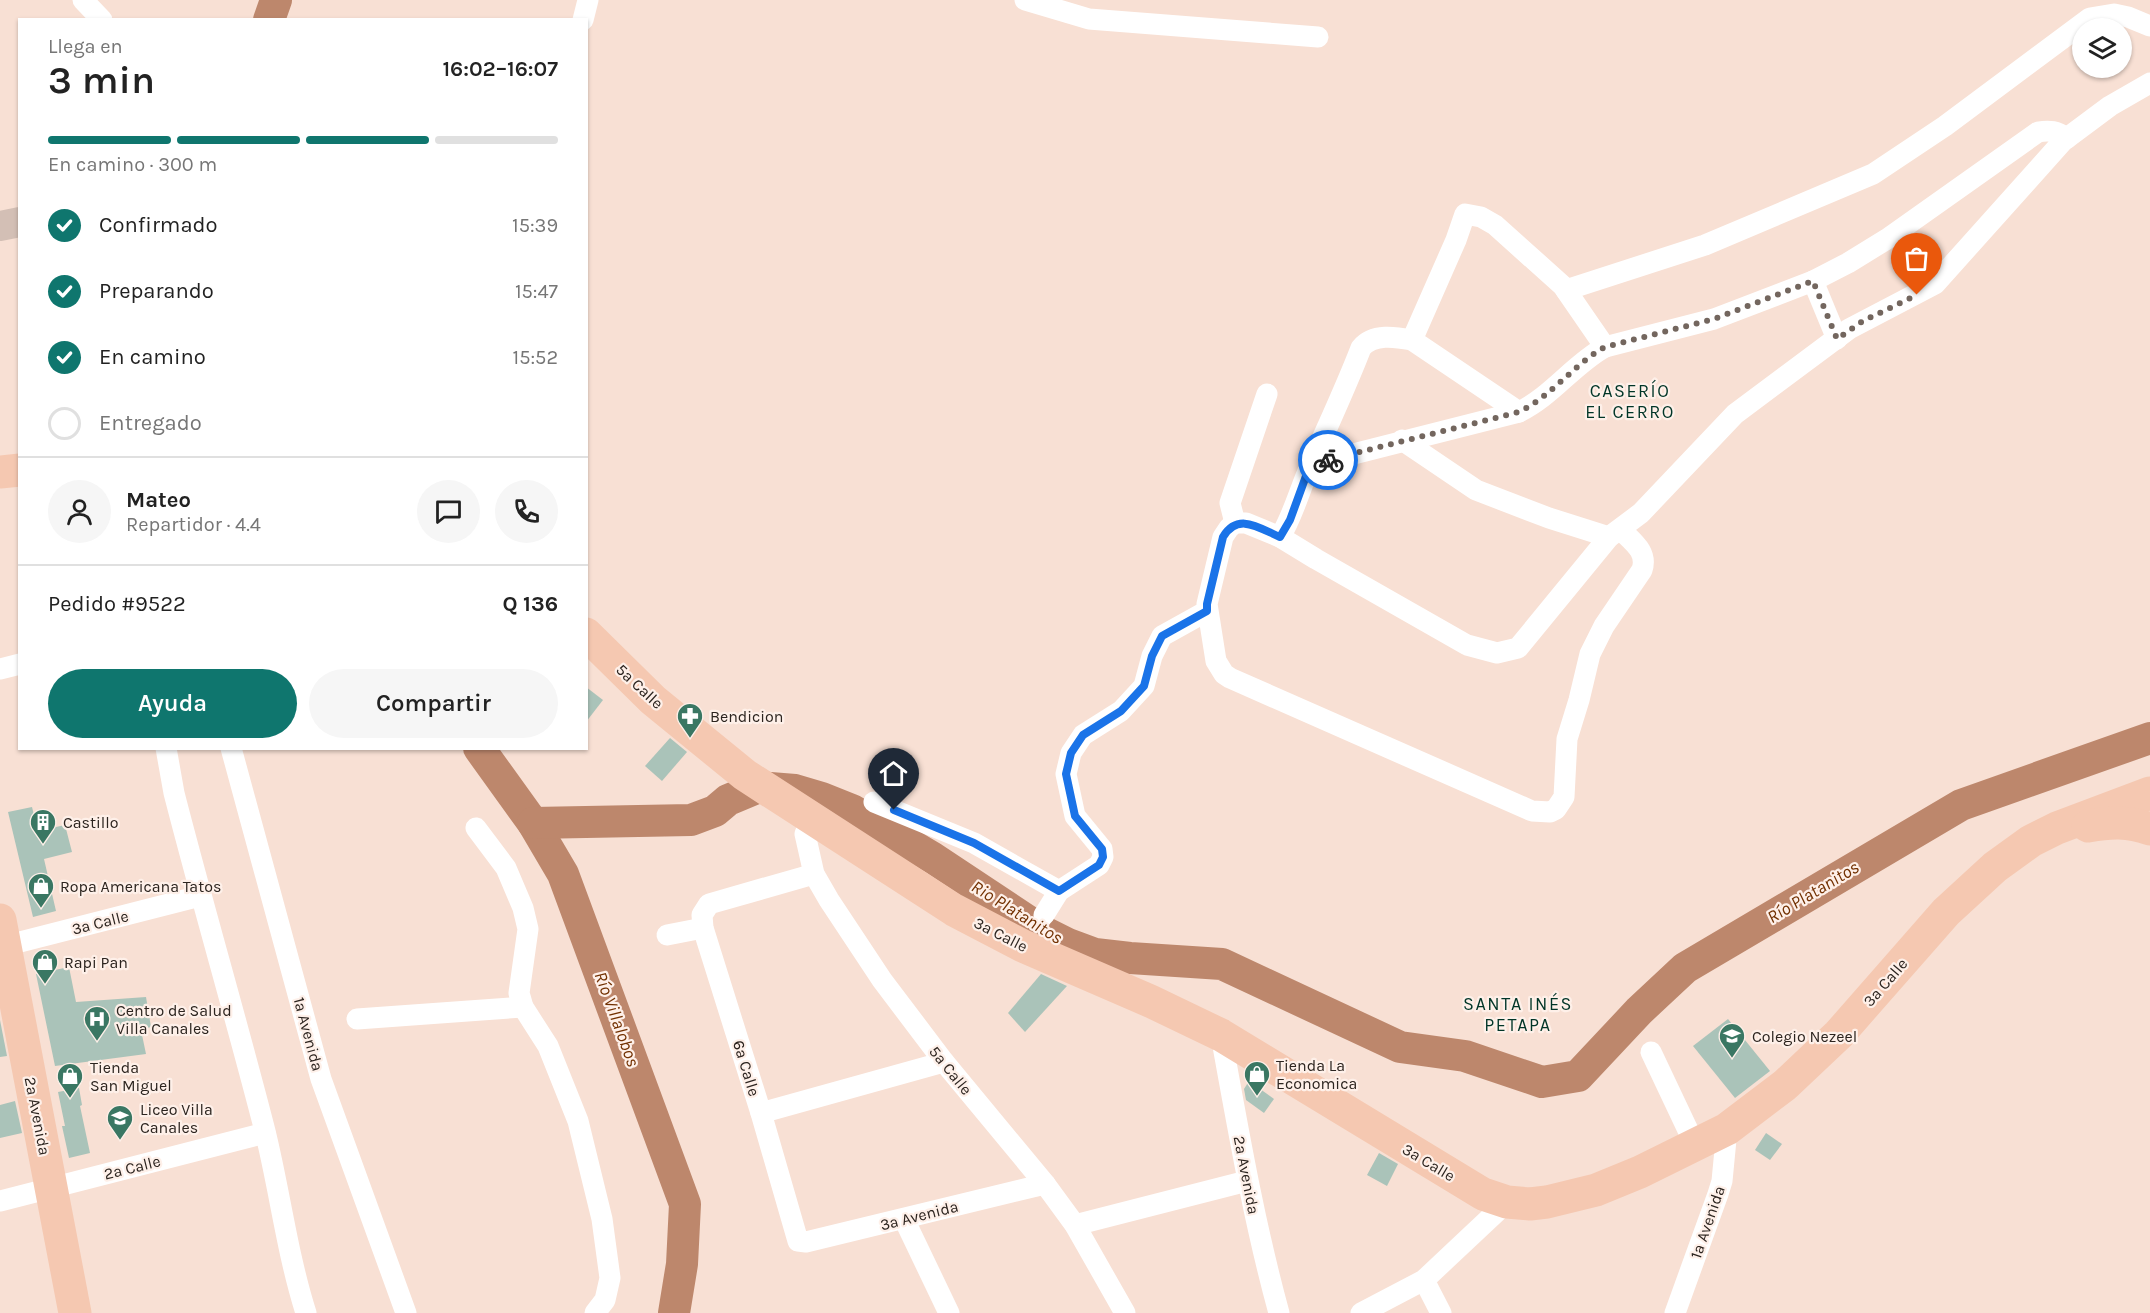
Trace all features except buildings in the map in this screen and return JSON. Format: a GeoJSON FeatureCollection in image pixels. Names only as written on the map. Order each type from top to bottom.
{"type":"FeatureCollection","features":[{"type":"Feature","properties":{"kind":"main road"},"geometry":{"type":"LineString","coordinates":[[0,226],[18,222]]}},
{"type":"Feature","properties":{"kind":"main road"},"geometry":{"type":"LineString","coordinates":[[0,472],[18,470]]}},
{"type":"Feature","properties":{"kind":"main road","name":"5a Calle"},"geometry":{"type":"LineString","coordinates":[[588,636],[653,700],[745,775],[783,798]]}},
{"type":"Feature","properties":{"kind":"main road"},"geometry":{"type":"LineString","coordinates":[[2031,841],[2081,818],[2150,793]]}},
{"type":"Feature","properties":{"kind":"main road","name":"3a Calle"},"geometry":{"type":"LineString","coordinates":[[783,798],[974,920],[1023,946],[1150,1001],[1221,1035],[1482,1194],[1507,1202],[1530,1204],[1596,1190],[1640,1172],[1727,1129],[1785,1085],[1839,1034],[1946,912],[1995,867],[2031,841]]}},
{"type":"Feature","properties":{"kind":"main road"},"geometry":{"type":"LineString","coordinates":[[2031,841],[2072,829],[2120,822],[2136,824],[2150,830]]}},
{"type":"Feature","properties":{"kind":"main road","name":"2a Avenida"},"geometry":{"type":"LineString","coordinates":[[2,938],[75,1313]]}},
{"type":"Feature","properties":{"kind":"street"},"geometry":{"type":"LineString","coordinates":[[83,0],[100,18]]}},
{"type":"Feature","properties":{"kind":"street"},"geometry":{"type":"LineString","coordinates":[[107,0],[108,18]]}},
{"type":"Feature","properties":{"kind":"street"},"geometry":{"type":"LineString","coordinates":[[584,18],[588,0]]}},
{"type":"Feature","properties":{"kind":"street"},"geometry":{"type":"LineString","coordinates":[[1025,0],[1089,19],[1318,37]]}},
{"type":"Feature","properties":{"kind":"street"},"geometry":{"type":"LineString","coordinates":[[1566,290],[1705,245],[1873,174],[1945,126],[2090,18],[2114,14],[2150,26]]}},
{"type":"Feature","properties":{"kind":"street"},"geometry":{"type":"LineString","coordinates":[[1402,440],[1476,490],[1549,518],[1615,533],[1641,551],[1645,561],[1642,570],[1604,626],[1590,654],[1567,739],[1564,797],[1556,809],[1550,812],[1532,810],[1224,674],[1216,660],[1207,604],[1223,537],[1228,528],[1235,524],[1246,523],[1280,537],[1467,645],[1497,653],[1513,651],[1524,642],[1615,533],[1641,513],[1735,414],[1856,325],[1935,284],[2047,157],[2067,138],[2110,106],[2150,83]]}},
{"type":"Feature","properties":{"kind":"street"},"geometry":{"type":"LineString","coordinates":[[1310,465],[1519,412],[1535,403],[1591,355],[1605,347],[1714,319],[1813,281],[1873,248],[2038,132],[2057,131],[2067,138]]}},
{"type":"Feature","properties":{"kind":"street"},"geometry":{"type":"LineString","coordinates":[[1412,340],[1465,214],[1481,217],[1495,225],[1566,290],[1605,347]]}},
{"type":"Feature","properties":{"kind":"street"},"geometry":{"type":"LineString","coordinates":[[1813,281],[1837,339]]}},
{"type":"Feature","properties":{"kind":"street"},"geometry":{"type":"LineString","coordinates":[[1280,537],[1290,520],[1310,465],[1333,417],[1361,348],[1366,342],[1394,337],[1412,340],[1519,412]]}},
{"type":"Feature","properties":{"kind":"street"},"geometry":{"type":"LineString","coordinates":[[1235,524],[1230,503],[1267,394]]}},
{"type":"Feature","properties":{"kind":"street"},"geometry":{"type":"LineString","coordinates":[[1044,915],[1059,891],[1099,865],[1103,857],[1102,849],[1075,816],[1066,774],[1071,753],[1083,735],[1121,711],[1144,686],[1152,656],[1162,636],[1207,611]]}},
{"type":"Feature","properties":{"kind":"street"},"geometry":{"type":"LineString","coordinates":[[0,669],[18,664]]}},
{"type":"Feature","properties":{"kind":"street"},"geometry":{"type":"LineString","coordinates":[[166,750],[174,793],[200,896],[265,1133],[281,1218],[306,1313]]}},
{"type":"Feature","properties":{"kind":"street","name":"1a Avenida"},"geometry":{"type":"LineString","coordinates":[[232,750],[321,1079],[406,1313]]}},
{"type":"Feature","properties":{"kind":"street"},"geometry":{"type":"LineString","coordinates":[[874,802],[974,843],[1059,891]]}},
{"type":"Feature","properties":{"kind":"street","name":"5a Calle"},"geometry":{"type":"LineString","coordinates":[[812,817],[805,834],[814,874],[828,900],[882,980],[944,1062],[1045,1184],[1075,1225],[1125,1313]]}},
{"type":"Feature","properties":{"kind":"street"},"geometry":{"type":"LineString","coordinates":[[476,828],[506,868],[523,908],[528,929],[519,993],[523,1007],[548,1046],[578,1121],[602,1219],[610,1278],[605,1300],[595,1313]]}},
{"type":"Feature","properties":{"kind":"street"},"geometry":{"type":"LineString","coordinates":[[667,935],[703,928],[702,915],[709,904],[814,874]]}},
{"type":"Feature","properties":{"kind":"street","name":"3a Calle"},"geometry":{"type":"LineString","coordinates":[[2,938],[200,896]]}},
{"type":"Feature","properties":{"kind":"street","name":"6a Calle"},"geometry":{"type":"LineString","coordinates":[[703,928],[761,1113],[795,1235]]}},
{"type":"Feature","properties":{"kind":"street"},"geometry":{"type":"LineString","coordinates":[[357,1019],[523,1007]]}},
{"type":"Feature","properties":{"kind":"street","name":"2a Avenida"},"geometry":{"type":"LineString","coordinates":[[1221,1035],[1247,1181],[1266,1267],[1280,1313]]}},
{"type":"Feature","properties":{"kind":"street"},"geometry":{"type":"LineString","coordinates":[[1651,1052],[1695,1145]]}},
{"type":"Feature","properties":{"kind":"street"},"geometry":{"type":"LineString","coordinates":[[761,1113],[944,1062]]}},
{"type":"Feature","properties":{"kind":"street","name":"1a Avenida"},"geometry":{"type":"LineString","coordinates":[[1675,1313],[1722,1180],[1727,1129]]}},
{"type":"Feature","properties":{"kind":"street","name":"2a Calle"},"geometry":{"type":"LineString","coordinates":[[0,1201],[265,1133]]}},
{"type":"Feature","properties":{"kind":"street"},"geometry":{"type":"LineString","coordinates":[[1075,1225],[1247,1181]]}},
{"type":"Feature","properties":{"kind":"street","name":"3a Avenida"},"geometry":{"type":"LineString","coordinates":[[795,1235],[798,1241],[806,1242],[1045,1184]]}},
{"type":"Feature","properties":{"kind":"street"},"geometry":{"type":"LineString","coordinates":[[1361,1313],[1424,1280],[1507,1202]]}},
{"type":"Feature","properties":{"kind":"street"},"geometry":{"type":"LineString","coordinates":[[904,1219],[949,1313]]}},
{"type":"Feature","properties":{"kind":"street"},"geometry":{"type":"LineString","coordinates":[[1424,1280],[1441,1313]]}},
{"type":"Feature","properties":{"kind":"waterway","name":"Río Villalobos"},"geometry":{"type":"LineString","coordinates":[[270,18],[276,0]]}},
{"type":"Feature","properties":{"kind":"waterway","name":"Rio Platanitos"},"geometry":{"type":"LineString","coordinates":[[533,823],[691,820],[715,811],[728,800],[759,787],[795,790],[852,810],[933,858],[1046,933],[1068,944],[1095,954],[1222,964],[1400,1047],[1465,1056],[1542,1082],[1578,1076],[1639,1011],[1685,968],[1961,805],[2150,738]]}},
{"type":"Feature","properties":{"kind":"waterway","name":"Río Villalobos"},"geometry":{"type":"LineString","coordinates":[[480,750],[533,823],[563,874],[685,1204],[682,1264],[674,1313]]}},
{"type":"Feature","properties":{"kind":"way so far"},"geometry":{"type":"LineString","coordinates":[[1328,460],[1519,412],[1540,399],[1591,355],[1605,347],[1625,340],[1714,319],[1813,281],[1837,339],[1863,321],[1917,295]]}},
{"type":"Feature","properties":{"kind":"place","name":"Bendicion"},"geometry":{"type":"Point","coordinates":[690,739]}},
{"type":"Feature","properties":{"kind":"place","name":"Castillo"},"geometry":{"type":"Point","coordinates":[43,845]}},
{"type":"Feature","properties":{"kind":"place","name":"Ropa Americana Tatos"},"geometry":{"type":"Point","coordinates":[41,909]}},
{"type":"Feature","properties":{"kind":"place","name":"Rapi Pan"},"geometry":{"type":"Point","coordinates":[45,985]}},
{"type":"Feature","properties":{"kind":"place","name":"Centro de Salud Villa Canales"},"geometry":{"type":"Point","coordinates":[97,1042]}},
{"type":"Feature","properties":{"kind":"place","name":"Colegio Nezeel"},"geometry":{"type":"Point","coordinates":[1732,1059]}},
{"type":"Feature","properties":{"kind":"place","name":"Tienda La Economica"},"geometry":{"type":"Point","coordinates":[1257,1097]}},
{"type":"Feature","properties":{"kind":"place","name":"Tienda San Miguel"},"geometry":{"type":"Point","coordinates":[70,1099]}},
{"type":"Feature","properties":{"kind":"place","name":"Liceo Villa Canales"},"geometry":{"type":"Point","coordinates":[120,1141]}},
{"type":"Feature","properties":{"kind":"district","name":"CASERÍO EL CERRO"},"geometry":{"type":"Point","coordinates":[1630,401]}},
{"type":"Feature","properties":{"kind":"district","name":"SANTA INÉS PETAPA"},"geometry":{"type":"Point","coordinates":[1518,1014]}},
{"type":"Feature","properties":{"kind":"route"},"geometry":{"type":"LineString","coordinates":[[894,810],[974,843],[1059,891],[1099,865],[1103,857],[1102,849],[1075,816],[1066,774],[1071,753],[1083,735],[1121,711],[1144,686],[1152,656],[1162,636],[1207,611],[1223,537],[1228,528],[1235,524],[1246,523],[1280,537],[1290,520],[1310,465],[1328,460]]}},
{"type":"Feature","properties":{"kind":"water label","name":"Río Platanitos"},"geometry":{"type":"Point","coordinates":[1813,892]}}]}
